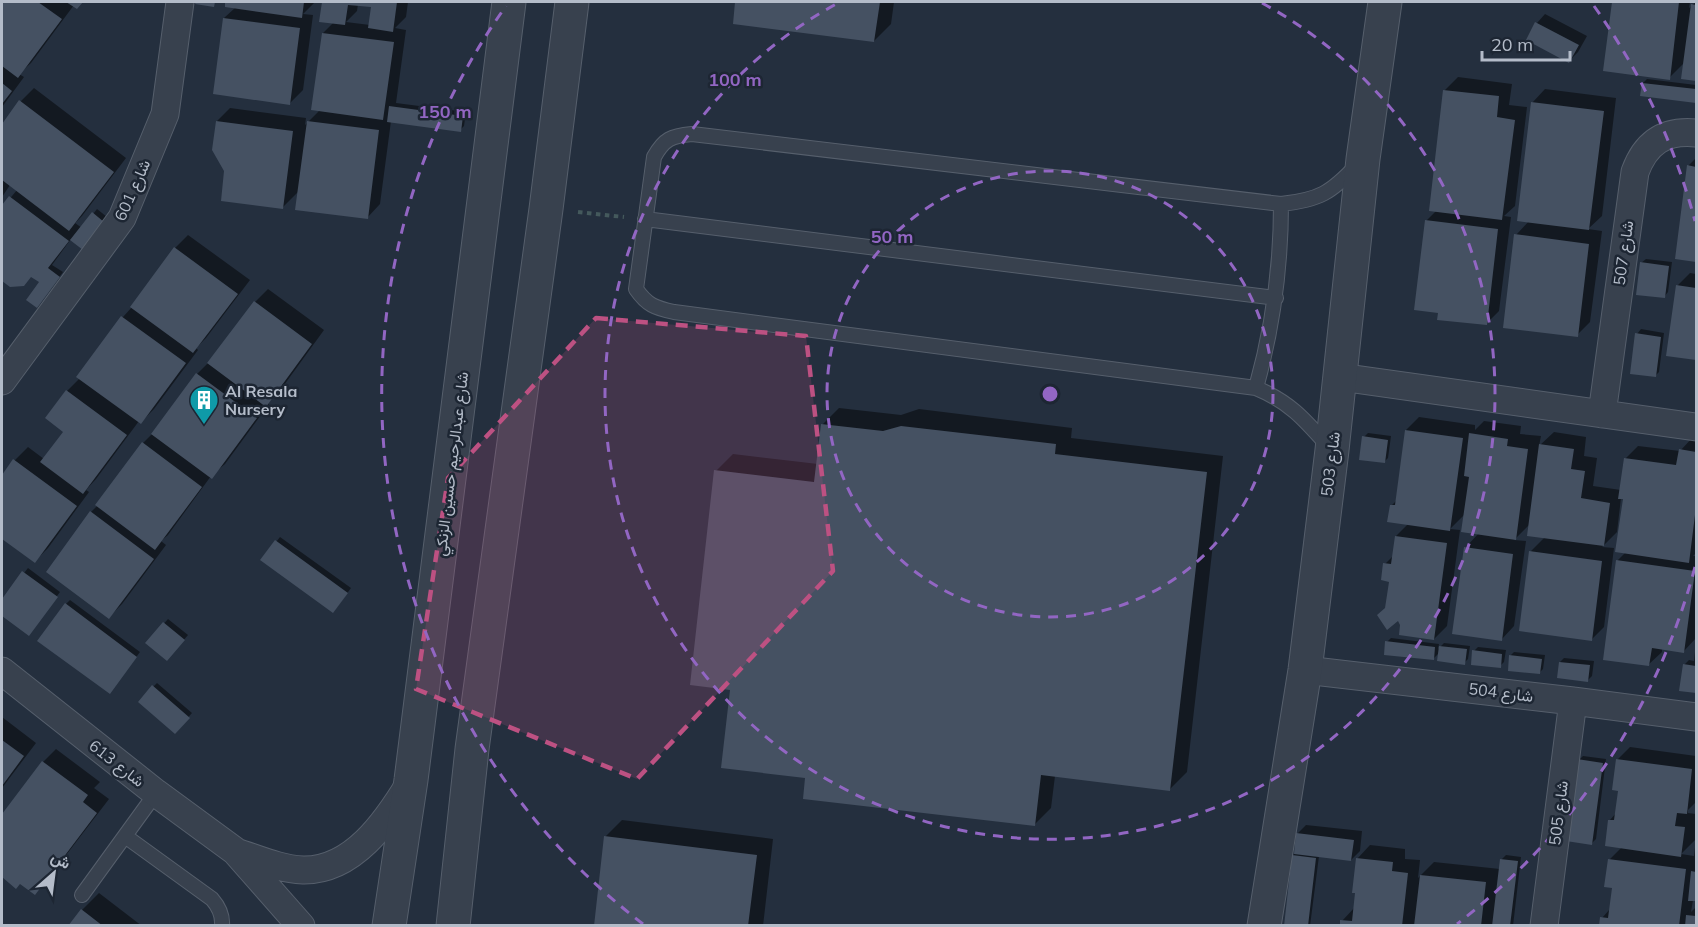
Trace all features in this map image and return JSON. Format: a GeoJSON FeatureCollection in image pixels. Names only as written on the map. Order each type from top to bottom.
{"type":"FeatureCollection","features":[{"type":"Feature","properties":{"kind":"street","name":"شارع 601"},"geometry":{"type":"LineString","coordinates":[[3,374],[122,218],[165,114],[180,2]]}},
{"type":"Feature","properties":{"kind":"street","name":"شارع عبدالرحيم حسين الزنكي"},"geometry":{"type":"LineString","coordinates":[[389,926],[411,780],[509,2]]}},
{"type":"Feature","properties":{"kind":"street"},"geometry":{"type":"LineString","coordinates":[[453,926],[472,749],[572,2]]}},
{"type":"Feature","properties":{"kind":"street","name":"شارع 503"},"geometry":{"type":"LineString","coordinates":[[1264,926],[1305,670],[1332,450],[1362,159],[1385,2]]}},
{"type":"Feature","properties":{"kind":"street","name":"شارع 507"},"geometry":{"type":"LineString","coordinates":[[1602,414],[1635,172],[1643,154],[1657,140],[1669,134],[1696,133]]}},
{"type":"Feature","properties":{"kind":"street"},"geometry":{"type":"LineString","coordinates":[[1340,377],[1696,427]]}},
{"type":"Feature","properties":{"kind":"street","name":"شارع 504"},"geometry":{"type":"LineString","coordinates":[[1305,670],[1696,717]]}},
{"type":"Feature","properties":{"kind":"street","name":"شارع 613"},"geometry":{"type":"LineString","coordinates":[[2,671],[156,793],[235,852],[301,926]]}},
{"type":"Feature","properties":{"kind":"street","name":"شارع 505"},"geometry":{"type":"LineString","coordinates":[[1544,926],[1573,701]]}},
{"type":"Feature","properties":{"kind":"street","name":"شارع 613"},"geometry":{"type":"LineString","coordinates":[[235,852],[282,867],[303,870],[336,863],[350,855],[384,822],[411,780]]}},
{"type":"Feature","properties":{"kind":"street"},"geometry":{"type":"LineString","coordinates":[[458,879],[477,926]]}},
{"type":"Feature","properties":{"kind":"lane"},"geometry":{"type":"LineString","coordinates":[[1332,450],[1301,416],[1275,396],[1256,388],[674,312],[656,308],[644,301],[636,289],[654,157],[661,145],[673,136],[692,134],[1281,204],[1318,196],[1338,185],[1362,159]]}},
{"type":"Feature","properties":{"kind":"lane"},"geometry":{"type":"LineString","coordinates":[[1256,388],[1276,298],[1281,204]]}},
{"type":"Feature","properties":{"kind":"lane"},"geometry":{"type":"LineString","coordinates":[[645,219],[1276,298]]}},
{"type":"Feature","properties":{"kind":"lane"},"geometry":{"type":"LineString","coordinates":[[82,895],[156,793]]}},
{"type":"Feature","properties":{"kind":"lane"},"geometry":{"type":"LineString","coordinates":[[125,836],[213,899],[219,908],[222,926]]}},
{"type":"Feature","properties":{"kind":"path"},"geometry":{"type":"LineString","coordinates":[[546,209],[645,219]]}},
{"type":"Feature","properties":{"kind":"highlighted area"},"geometry":{"type":"Polygon","coordinates":[[[596,318],[806,336],[833,571],[637,779],[416,689],[448,478],[596,318]]]}},
{"type":"Feature","properties":{"kind":"building"},"geometry":{"type":"Polygon","coordinates":[[[2,2],[38,2],[62,19],[18,78],[2,66],[2,2]]]}},
{"type":"Feature","properties":{"kind":"building"},"geometry":{"type":"Polygon","coordinates":[[[66,2],[83,2],[77,9],[66,2]]]}},
{"type":"Feature","properties":{"kind":"building"},"geometry":{"type":"Polygon","coordinates":[[[196,2],[215,2],[214,7],[195,4],[196,2]]]}},
{"type":"Feature","properties":{"kind":"building"},"geometry":{"type":"Polygon","coordinates":[[[225,2],[304,2],[302,18],[225,7],[225,2]]]}},
{"type":"Feature","properties":{"kind":"building"},"geometry":{"type":"Polygon","coordinates":[[[322,2],[397,2],[393,32],[368,28],[371,7],[348,5],[345,25],[319,22],[322,2]]]}},
{"type":"Feature","properties":{"kind":"building"},"geometry":{"type":"Polygon","coordinates":[[[735,2],[880,2],[874,42],[733,24],[735,2]]]}},
{"type":"Feature","properties":{"kind":"building"},"geometry":{"type":"Polygon","coordinates":[[[1612,2],[1679,2],[1670,80],[1603,71],[1612,2]]]}},
{"type":"Feature","properties":{"kind":"building"},"geometry":{"type":"Polygon","coordinates":[[[1691,4],[1696,5],[1696,81],[1681,79],[1691,4]]]}},
{"type":"Feature","properties":{"kind":"building"},"geometry":{"type":"Polygon","coordinates":[[[223,18],[300,28],[290,105],[213,94],[223,18]]]}},
{"type":"Feature","properties":{"kind":"building"},"geometry":{"type":"Polygon","coordinates":[[[1535,22],[1579,45],[1569,63],[1526,40],[1535,22]]]}},
{"type":"Feature","properties":{"kind":"building"},"geometry":{"type":"Polygon","coordinates":[[[322,33],[394,42],[383,120],[311,110],[322,33]]]}},
{"type":"Feature","properties":{"kind":"building"},"geometry":{"type":"Polygon","coordinates":[[[2,83],[12,91],[2,104],[2,83]]]}},
{"type":"Feature","properties":{"kind":"building"},"geometry":{"type":"Polygon","coordinates":[[[1642,83],[1696,89],[1696,103],[1640,96],[1642,83]]]}},
{"type":"Feature","properties":{"kind":"building"},"geometry":{"type":"Polygon","coordinates":[[[1443,90],[1499,96],[1497,117],[1515,120],[1502,220],[1429,211],[1443,90]]]}},
{"type":"Feature","properties":{"kind":"building"},"geometry":{"type":"Polygon","coordinates":[[[19,100],[114,172],[69,231],[2,180],[2,124],[19,100]]]}},
{"type":"Feature","properties":{"kind":"building"},"geometry":{"type":"Polygon","coordinates":[[[1531,102],[1604,111],[1589,230],[1517,221],[1531,102]]]}},
{"type":"Feature","properties":{"kind":"building"},"geometry":{"type":"Polygon","coordinates":[[[389,106],[463,116],[461,132],[387,122],[389,106]]]}},
{"type":"Feature","properties":{"kind":"building"},"geometry":{"type":"Polygon","coordinates":[[[216,121],[293,131],[283,209],[221,201],[224,171],[212,150],[216,121]]]}},
{"type":"Feature","properties":{"kind":"building"},"geometry":{"type":"Polygon","coordinates":[[[307,121],[379,130],[368,219],[295,210],[307,121]]]}},
{"type":"Feature","properties":{"kind":"building"},"geometry":{"type":"Polygon","coordinates":[[[1687,165],[1696,167],[1696,262],[1675,259],[1687,165]]]}},
{"type":"Feature","properties":{"kind":"building"},"geometry":{"type":"Polygon","coordinates":[[[9,196],[69,241],[48,268],[60,277],[37,308],[26,300],[39,282],[31,277],[24,286],[10,287],[2,281],[2,205],[9,196]]]}},
{"type":"Feature","properties":{"kind":"building"},"geometry":{"type":"Polygon","coordinates":[[[92,212],[104,222],[83,250],[70,240],[92,212]]]}},
{"type":"Feature","properties":{"kind":"building"},"geometry":{"type":"Polygon","coordinates":[[[1425,220],[1498,229],[1487,325],[1437,320],[1438,313],[1414,310],[1425,220]]]}},
{"type":"Feature","properties":{"kind":"building"},"geometry":{"type":"Polygon","coordinates":[[[1514,234],[1589,244],[1578,337],[1503,328],[1514,234]]]}},
{"type":"Feature","properties":{"kind":"building"},"geometry":{"type":"Polygon","coordinates":[[[174,247],[238,294],[193,353],[130,307],[174,247]]]}},
{"type":"Feature","properties":{"kind":"building"},"geometry":{"type":"Polygon","coordinates":[[[1640,262],[1669,266],[1665,298],[1636,295],[1640,262]]]}},
{"type":"Feature","properties":{"kind":"building"},"geometry":{"type":"Polygon","coordinates":[[[1676,285],[1696,288],[1696,360],[1666,356],[1676,285]]]}},
{"type":"Feature","properties":{"kind":"building"},"geometry":{"type":"Polygon","coordinates":[[[254,301],[312,344],[266,407],[207,363],[254,301]]]}},
{"type":"Feature","properties":{"kind":"building"},"geometry":{"type":"Polygon","coordinates":[[[121,316],[186,363],[141,424],[76,377],[121,316]]]}},
{"type":"Feature","properties":{"kind":"building"},"geometry":{"type":"Polygon","coordinates":[[[1635,333],[1661,337],[1656,377],[1630,374],[1635,333]]]}},
{"type":"Feature","properties":{"kind":"building","name":"Al Resala Nursery"},"geometry":{"type":"Polygon","coordinates":[[[196,373],[257,418],[212,479],[151,434],[196,373]]]}},
{"type":"Feature","properties":{"kind":"building"},"geometry":{"type":"Polygon","coordinates":[[[66,390],[127,435],[83,494],[40,462],[63,432],[45,418],[66,390]]]}},
{"type":"Feature","properties":{"kind":"building"},"geometry":{"type":"Polygon","coordinates":[[[821,424],[883,431],[901,426],[1056,444],[1055,454],[1207,472],[1170,791],[1041,775],[1035,826],[803,799],[805,778],[721,768],[730,690],[690,685],[714,470],[814,482],[821,424]]]}},
{"type":"Feature","properties":{"kind":"building"},"geometry":{"type":"Polygon","coordinates":[[[1405,430],[1463,438],[1450,531],[1387,522],[1390,505],[1395,505],[1405,430]]]}},
{"type":"Feature","properties":{"kind":"building"},"geometry":{"type":"Polygon","coordinates":[[[1469,433],[1508,439],[1507,446],[1528,449],[1516,540],[1461,532],[1469,477],[1464,476],[1469,433]]]}},
{"type":"Feature","properties":{"kind":"building"},"geometry":{"type":"Polygon","coordinates":[[[1362,436],[1388,440],[1385,463],[1359,460],[1362,436]]]}},
{"type":"Feature","properties":{"kind":"building"},"geometry":{"type":"Polygon","coordinates":[[[142,442],[202,487],[155,550],[95,505],[142,442]]]}},
{"type":"Feature","properties":{"kind":"building"},"geometry":{"type":"Polygon","coordinates":[[[1539,444],[1574,449],[1571,469],[1585,471],[1581,498],[1610,503],[1604,546],[1527,536],[1539,444]]]}},
{"type":"Feature","properties":{"kind":"building"},"geometry":{"type":"Polygon","coordinates":[[[1679,449],[1696,452],[1696,507],[1689,563],[1615,552],[1623,499],[1618,499],[1624,458],[1676,465],[1679,449]]]}},
{"type":"Feature","properties":{"kind":"building"},"geometry":{"type":"Polygon","coordinates":[[[13,459],[77,506],[35,563],[2,539],[2,475],[13,459]]]}},
{"type":"Feature","properties":{"kind":"building"},"geometry":{"type":"Polygon","coordinates":[[[90,511],[154,559],[109,619],[46,572],[90,511]]]}},
{"type":"Feature","properties":{"kind":"building"},"geometry":{"type":"Polygon","coordinates":[[[1395,536],[1447,543],[1434,640],[1399,635],[1398,621],[1387,630],[1377,615],[1385,608],[1389,582],[1381,580],[1383,563],[1391,564],[1395,536]]]}},
{"type":"Feature","properties":{"kind":"building"},"geometry":{"type":"Polygon","coordinates":[[[275,540],[348,593],[333,613],[260,560],[275,540]]]}},
{"type":"Feature","properties":{"kind":"building"},"geometry":{"type":"Polygon","coordinates":[[[1464,547],[1513,554],[1502,641],[1452,634],[1464,547]]]}},
{"type":"Feature","properties":{"kind":"building"},"geometry":{"type":"Polygon","coordinates":[[[1529,551],[1602,561],[1592,641],[1519,631],[1529,551]]]}},
{"type":"Feature","properties":{"kind":"building"},"geometry":{"type":"Polygon","coordinates":[[[1616,560],[1695,571],[1684,653],[1652,648],[1649,666],[1603,660],[1616,560]]]}},
{"type":"Feature","properties":{"kind":"building"},"geometry":{"type":"Polygon","coordinates":[[[22,571],[58,597],[29,636],[2,616],[2,599],[22,571]]]}},
{"type":"Feature","properties":{"kind":"building"},"geometry":{"type":"Polygon","coordinates":[[[65,603],[137,657],[110,694],[37,641],[65,603]]]}},
{"type":"Feature","properties":{"kind":"building"},"geometry":{"type":"Polygon","coordinates":[[[163,622],[185,640],[167,661],[145,643],[163,622]]]}},
{"type":"Feature","properties":{"kind":"building"},"geometry":{"type":"Polygon","coordinates":[[[1385,641],[1435,647],[1434,660],[1384,655],[1385,641]]]}},
{"type":"Feature","properties":{"kind":"building"},"geometry":{"type":"Polygon","coordinates":[[[1439,646],[1467,649],[1465,665],[1437,661],[1439,646]]]}},
{"type":"Feature","properties":{"kind":"building"},"geometry":{"type":"Polygon","coordinates":[[[1472,650],[1502,654],[1501,668],[1471,665],[1472,650]]]}},
{"type":"Feature","properties":{"kind":"building"},"geometry":{"type":"Polygon","coordinates":[[[1509,655],[1542,659],[1540,674],[1508,671],[1509,655]]]}},
{"type":"Feature","properties":{"kind":"building"},"geometry":{"type":"Polygon","coordinates":[[[1559,662],[1590,665],[1588,682],[1557,678],[1559,662]]]}},
{"type":"Feature","properties":{"kind":"building"},"geometry":{"type":"Polygon","coordinates":[[[1683,664],[1696,666],[1696,693],[1679,691],[1683,664]]]}},
{"type":"Feature","properties":{"kind":"building"},"geometry":{"type":"Polygon","coordinates":[[[152,685],[190,718],[175,734],[138,702],[152,685]]]}},
{"type":"Feature","properties":{"kind":"building"},"geometry":{"type":"Polygon","coordinates":[[[2,740],[24,756],[2,786],[2,740]]]}},
{"type":"Feature","properties":{"kind":"building"},"geometry":{"type":"Polygon","coordinates":[[[1577,759],[1603,763],[1592,845],[1566,841],[1577,759]]]}},
{"type":"Feature","properties":{"kind":"building"},"geometry":{"type":"Polygon","coordinates":[[[1616,759],[1692,769],[1687,814],[1677,813],[1675,826],[1685,827],[1681,857],[1605,846],[1608,820],[1614,820],[1618,791],[1612,790],[1616,759]]]}},
{"type":"Feature","properties":{"kind":"building"},"geometry":{"type":"Polygon","coordinates":[[[42,761],[88,795],[83,802],[97,813],[35,895],[20,884],[16,889],[2,877],[2,814],[42,761]]]}},
{"type":"Feature","properties":{"kind":"building"},"geometry":{"type":"Polygon","coordinates":[[[1296,833],[1354,840],[1351,861],[1294,854],[1296,833]]]}},
{"type":"Feature","properties":{"kind":"building"},"geometry":{"type":"Polygon","coordinates":[[[604,836],[757,855],[748,926],[594,926],[604,836]]]}},
{"type":"Feature","properties":{"kind":"building"},"geometry":{"type":"Polygon","coordinates":[[[1292,855],[1316,858],[1308,926],[1284,926],[1292,855]]]}},
{"type":"Feature","properties":{"kind":"building"},"geometry":{"type":"Polygon","coordinates":[[[1356,858],[1393,862],[1392,871],[1408,873],[1402,926],[1340,926],[1340,920],[1352,921],[1356,858]]]}},
{"type":"Feature","properties":{"kind":"building"},"geometry":{"type":"Polygon","coordinates":[[[1500,859],[1518,861],[1510,926],[1492,926],[1500,859]]]}},
{"type":"Feature","properties":{"kind":"building"},"geometry":{"type":"Polygon","coordinates":[[[1608,859],[1686,869],[1679,926],[1599,926],[1600,917],[1608,918],[1612,888],[1604,887],[1608,859]]]}},
{"type":"Feature","properties":{"kind":"building"},"geometry":{"type":"Polygon","coordinates":[[[1691,871],[1696,872],[1696,901],[1688,901],[1691,871]]]}},
{"type":"Feature","properties":{"kind":"building"},"geometry":{"type":"Polygon","coordinates":[[[1420,875],[1486,882],[1481,926],[1414,926],[1420,875]]]}},
{"type":"Feature","properties":{"kind":"building"},"geometry":{"type":"Polygon","coordinates":[[[81,909],[103,926],[68,926],[81,909]]]}},
{"type":"Feature","properties":{"kind":"building"},"geometry":{"type":"Polygon","coordinates":[[[1686,915],[1696,916],[1696,926],[1685,926],[1686,915]]]}},
{"type":"Feature","properties":{"kind":"place","name":"Al Resala Nursery"},"geometry":{"type":"Point","coordinates":[204,426]}}]}
